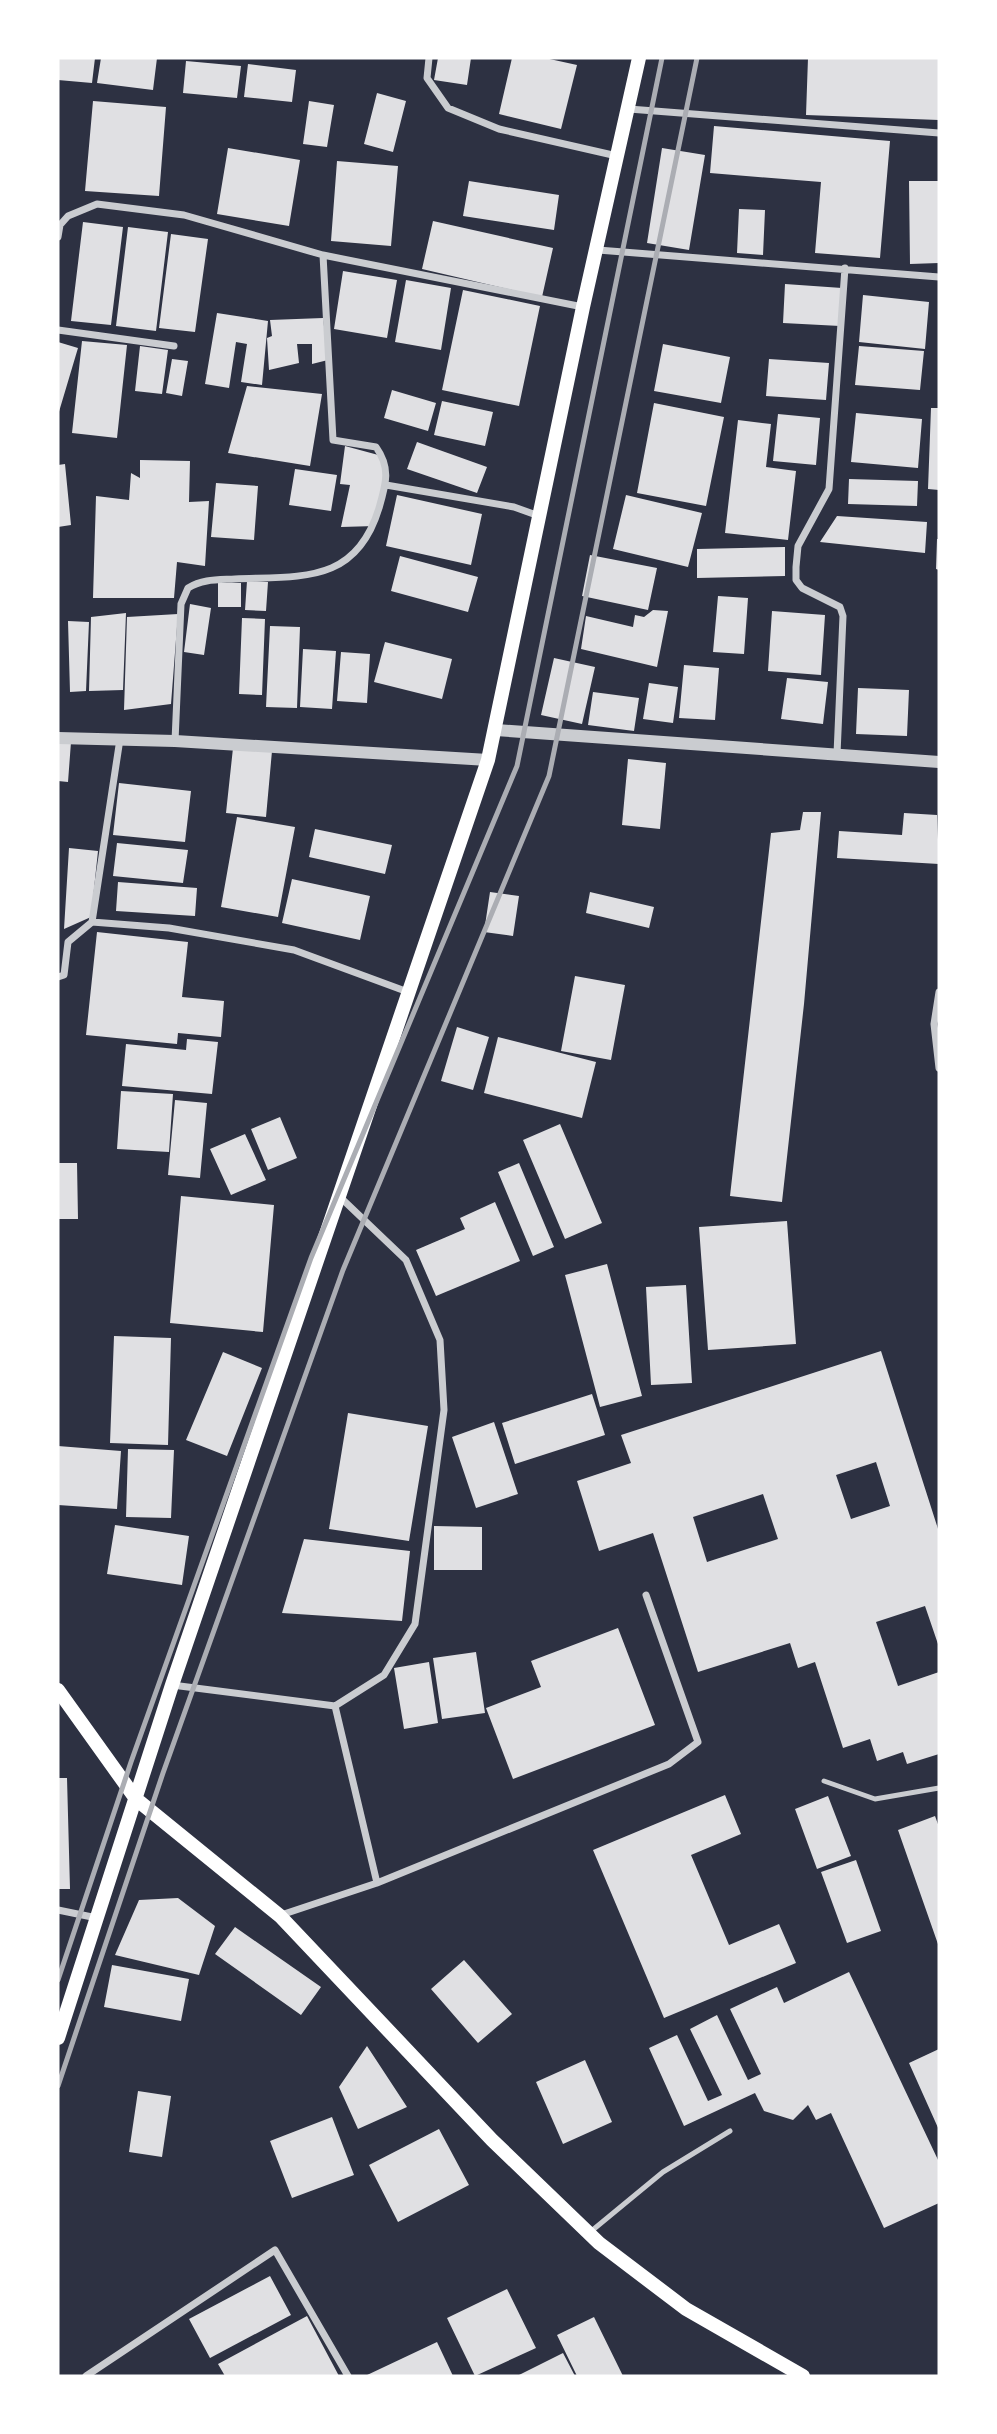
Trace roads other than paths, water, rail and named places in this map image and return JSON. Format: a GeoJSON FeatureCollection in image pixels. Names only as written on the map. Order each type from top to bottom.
{"type":"FeatureCollection","features":[{"type":"Feature","properties":{"kind":"main road"},"geometry":{"type":"LineString","coordinates":[[58,2038],[172,1685],[488,760],[583,307],[598,250],[639,58]]}},
{"type":"Feature","properties":{"kind":"main road"},"geometry":{"type":"LineString","coordinates":[[58,1690],[136,1799],[280,1916],[492,2140],[590,2233],[685,2309],[803,2376]]}},
{"type":"Feature","properties":{"kind":"street"},"geometry":{"type":"LineString","coordinates":[[429,58],[427,78],[448,108],[499,129],[617,156]]}},
{"type":"Feature","properties":{"kind":"street"},"geometry":{"type":"LineString","coordinates":[[629,109],[939,133]]}},
{"type":"Feature","properties":{"kind":"street"},"geometry":{"type":"LineString","coordinates":[[58,237],[60,225],[68,216],[82,207],[97,204],[184,215],[323,256],[583,307]]}},
{"type":"Feature","properties":{"kind":"street"},"geometry":{"type":"LineString","coordinates":[[598,250],[939,276]]}},
{"type":"Feature","properties":{"kind":"street"},"geometry":{"type":"LineString","coordinates":[[174,741],[181,604],[188,587],[201,580],[287,577],[327,572],[356,554],[374,526],[386,485],[387,462],[376,447],[338,443],[333,440],[323,256]]}},
{"type":"Feature","properties":{"kind":"street"},"geometry":{"type":"LineString","coordinates":[[837,754],[843,616],[839,607],[802,588],[796,580],[796,567],[798,546],[829,489],[845,268]]}},
{"type":"Feature","properties":{"kind":"street"},"geometry":{"type":"LineString","coordinates":[[58,330],[174,346]]}},
{"type":"Feature","properties":{"kind":"street"},"geometry":{"type":"LineString","coordinates":[[386,485],[514,508],[541,517]]}},
{"type":"Feature","properties":{"kind":"street"},"geometry":{"type":"LineString","coordinates":[[496,730],[939,762]]}},
{"type":"Feature","properties":{"kind":"street"},"geometry":{"type":"LineString","coordinates":[[58,738],[174,741],[488,760]]}},
{"type":"Feature","properties":{"kind":"street"},"geometry":{"type":"LineString","coordinates":[[58,977],[64,975],[68,942],[92,922],[120,739]]}},
{"type":"Feature","properties":{"kind":"street"},"geometry":{"type":"LineString","coordinates":[[92,922],[169,928],[294,950],[409,992]]}},
{"type":"Feature","properties":{"kind":"street"},"geometry":{"type":"LineString","coordinates":[[939,992],[934,1024],[939,1068]]}},
{"type":"Feature","properties":{"kind":"street"},"geometry":{"type":"LineString","coordinates":[[172,1685],[335,1706],[384,1675],[415,1624],[444,1410],[440,1340],[407,1260],[339,1197]]}},
{"type":"Feature","properties":{"kind":"street"},"geometry":{"type":"LineString","coordinates":[[280,1916],[377,1883],[669,1764],[698,1742],[646,1595]]}},
{"type":"Feature","properties":{"kind":"street"},"geometry":{"type":"LineString","coordinates":[[335,1706],[377,1883]]}},
{"type":"Feature","properties":{"kind":"street"},"geometry":{"type":"LineString","coordinates":[[58,1910],[97,1919]]}},
{"type":"Feature","properties":{"kind":"street"},"geometry":{"type":"LineString","coordinates":[[86,2376],[275,2250],[348,2376]]}},
{"type":"Feature","properties":{"kind":"lane"},"geometry":{"type":"LineString","coordinates":[[824,1781],[876,1799],[939,1788]]}},
{"type":"Feature","properties":{"kind":"lane"},"geometry":{"type":"LineString","coordinates":[[590,2233],[663,2172],[730,2131]]}},
{"type":"Feature","properties":{"kind":"railway"},"geometry":{"type":"LineString","coordinates":[[58,1980],[131,1762],[311,1258],[517,766],[662,58]]}},
{"type":"Feature","properties":{"kind":"railway"},"geometry":{"type":"LineString","coordinates":[[58,2086],[163,1773],[343,1270],[549,776],[697,58]]}}]}
